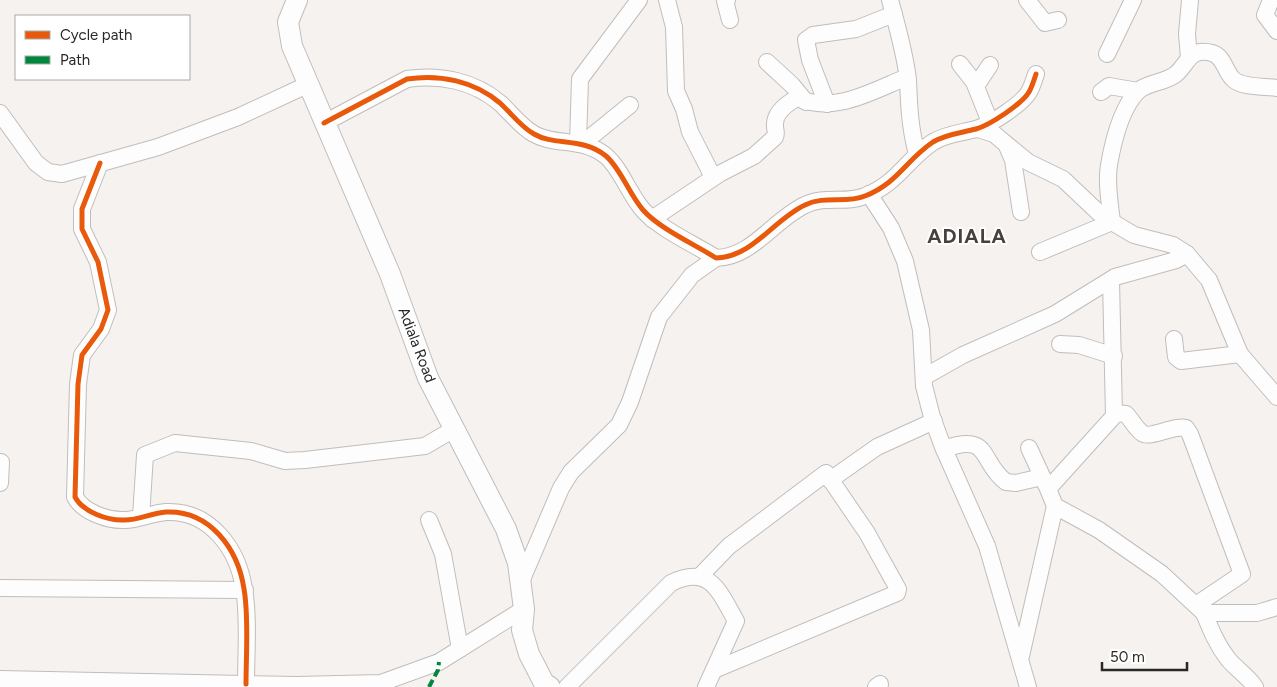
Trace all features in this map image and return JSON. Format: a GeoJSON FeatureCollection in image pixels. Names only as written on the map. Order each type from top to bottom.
{"type":"FeatureCollection","features":[{"type":"Feature","properties":{"kind":"main road","name":"Adiala Road"},"geometry":{"type":"LineString","coordinates":[[297,0],[288,22],[292,46],[307,85],[390,274],[428,378],[506,529],[518,563],[524,609],[522,630],[529,654],[544,682],[550,687]]}},
{"type":"Feature","properties":{"kind":"street"},"geometry":{"type":"LineString","coordinates":[[580,144],[580,80],[584,71],[639,0]]}},
{"type":"Feature","properties":{"kind":"street"},"geometry":{"type":"LineString","coordinates":[[668,0],[674,27],[676,91],[684,109],[690,132],[713,178]]}},
{"type":"Feature","properties":{"kind":"street"},"geometry":{"type":"LineString","coordinates":[[727,0],[725,1],[730,20]]}},
{"type":"Feature","properties":{"kind":"street"},"geometry":{"type":"LineString","coordinates":[[1027,0],[1045,23],[1058,20]]}},
{"type":"Feature","properties":{"kind":"street"},"geometry":{"type":"LineString","coordinates":[[1107,54],[1134,0]]}},
{"type":"Feature","properties":{"kind":"street"},"geometry":{"type":"LineString","coordinates":[[1189,58],[1190,0]]}},
{"type":"Feature","properties":{"kind":"street"},"geometry":{"type":"LineString","coordinates":[[1271,0],[1265,15],[1277,31]]}},
{"type":"Feature","properties":{"kind":"street"},"geometry":{"type":"LineString","coordinates":[[828,104],[810,60],[806,40],[813,35],[856,29],[894,4],[907,77],[910,123],[917,154]]}},
{"type":"Feature","properties":{"kind":"street"},"geometry":{"type":"LineString","coordinates":[[1112,222],[1109,166],[1119,128],[1133,97],[1138,92],[1148,86],[1168,80],[1180,71],[1189,58],[1200,53],[1213,53],[1220,57],[1233,79],[1240,83],[1277,88]]}},
{"type":"Feature","properties":{"kind":"street"},"geometry":{"type":"LineString","coordinates":[[768,62],[792,85],[806,102]]}},
{"type":"Feature","properties":{"kind":"street"},"geometry":{"type":"LineString","coordinates":[[960,64],[976,86],[984,125],[994,134],[1028,162],[1063,179],[1099,213],[1112,222],[1134,235],[1173,246],[1187,254],[1209,280],[1240,354],[1277,397]]}},
{"type":"Feature","properties":{"kind":"street"},"geometry":{"type":"LineString","coordinates":[[976,86],[990,66]]}},
{"type":"Feature","properties":{"kind":"street"},"geometry":{"type":"LineString","coordinates":[[520,584],[561,488],[571,472],[620,425],[630,402],[659,317],[692,275],[716,258],[738,255],[805,205],[824,199],[848,199],[869,194],[890,183],[917,154],[944,137],[984,125],[1022,101],[1029,93],[1036,74]]}},
{"type":"Feature","properties":{"kind":"street"},"geometry":{"type":"LineString","coordinates":[[324,123],[407,79],[421,77],[450,79],[471,85],[491,97],[535,135],[580,144],[597,150],[607,157],[628,191],[652,219],[716,258]]}},
{"type":"Feature","properties":{"kind":"street"},"geometry":{"type":"LineString","coordinates":[[652,219],[713,178],[754,156],[776,137],[775,122],[780,112],[789,102],[797,98],[806,102],[828,104],[843,102],[907,77]]}},
{"type":"Feature","properties":{"kind":"street"},"geometry":{"type":"LineString","coordinates":[[0,113],[36,162],[48,172],[62,174],[158,147],[238,117],[307,85]]}},
{"type":"Feature","properties":{"kind":"street"},"geometry":{"type":"LineString","coordinates":[[1101,92],[1109,86],[1138,92]]}},
{"type":"Feature","properties":{"kind":"street"},"geometry":{"type":"LineString","coordinates":[[580,144],[630,105]]}},
{"type":"Feature","properties":{"kind":"street"},"geometry":{"type":"LineString","coordinates":[[1006,144],[1013,160],[1021,212]]}},
{"type":"Feature","properties":{"kind":"street"},"geometry":{"type":"LineString","coordinates":[[100,163],[82,209],[82,229],[98,262],[108,310],[101,329],[82,356],[78,384],[74,490],[77,500],[93,512],[125,520],[172,512],[196,516],[215,529],[237,561],[244,590],[246,684]]}},
{"type":"Feature","properties":{"kind":"street"},"geometry":{"type":"LineString","coordinates":[[869,194],[891,228],[905,261],[921,330],[924,377],[934,421],[944,450],[986,546],[1028,687]]}},
{"type":"Feature","properties":{"kind":"street"},"geometry":{"type":"LineString","coordinates":[[1040,252],[1112,222]]}},
{"type":"Feature","properties":{"kind":"street"},"geometry":{"type":"LineString","coordinates":[[924,377],[963,355],[1055,314],[1111,280],[1176,260],[1187,254]]}},
{"type":"Feature","properties":{"kind":"street"},"geometry":{"type":"LineString","coordinates":[[944,450],[961,443],[977,447],[1006,482],[1045,483],[1115,413],[1111,280]]}},
{"type":"Feature","properties":{"kind":"street"},"geometry":{"type":"LineString","coordinates":[[1174,339],[1176,357],[1181,361],[1240,354]]}},
{"type":"Feature","properties":{"kind":"street"},"geometry":{"type":"LineString","coordinates":[[1060,344],[1079,344],[1114,356]]}},
{"type":"Feature","properties":{"kind":"street"},"geometry":{"type":"LineString","coordinates":[[1115,413],[1126,414],[1142,433],[1147,435],[1178,426],[1186,428],[1190,434],[1242,574],[1200,609]]}},
{"type":"Feature","properties":{"kind":"street"},"geometry":{"type":"LineString","coordinates":[[830,480],[877,447],[934,421]]}},
{"type":"Feature","properties":{"kind":"street"},"geometry":{"type":"LineString","coordinates":[[141,517],[145,455],[175,443],[251,451],[285,461],[305,460],[425,446],[454,429]]}},
{"type":"Feature","properties":{"kind":"street"},"geometry":{"type":"LineString","coordinates":[[1020,658],[1055,506],[1029,448]]}},
{"type":"Feature","properties":{"kind":"street"},"geometry":{"type":"LineString","coordinates":[[0,483],[1,462]]}},
{"type":"Feature","properties":{"kind":"street"},"geometry":{"type":"LineString","coordinates":[[700,576],[729,546],[822,474],[826,473],[867,533],[898,589],[897,593],[714,670]]}},
{"type":"Feature","properties":{"kind":"street"},"geometry":{"type":"LineString","coordinates":[[1055,506],[1099,530],[1154,568],[1200,609],[1216,641],[1229,661],[1255,687]]}},
{"type":"Feature","properties":{"kind":"street"},"geometry":{"type":"LineString","coordinates":[[429,520],[443,554],[460,649]]}},
{"type":"Feature","properties":{"kind":"street"},"geometry":{"type":"LineString","coordinates":[[567,687],[671,583],[684,577],[700,576],[711,582],[736,622],[706,687]]}},
{"type":"Feature","properties":{"kind":"street"},"geometry":{"type":"LineString","coordinates":[[0,588],[244,590]]}},
{"type":"Feature","properties":{"kind":"street"},"geometry":{"type":"LineString","coordinates":[[1200,609],[1257,612],[1277,607]]}},
{"type":"Feature","properties":{"kind":"street"},"geometry":{"type":"LineString","coordinates":[[0,679],[295,686],[381,683],[439,662],[524,609]]}},
{"type":"Feature","properties":{"kind":"marked path"},"geometry":{"type":"LineString","coordinates":[[429,687],[438,670],[439,662]]}},
{"type":"Feature","properties":{"kind":"cycle path"},"geometry":{"type":"LineString","coordinates":[[324,123],[407,79],[432,78],[468,84],[490,95],[520,124],[534,134],[550,140],[588,146],[606,156],[616,168],[638,204],[650,217],[658,224],[716,258],[729,256],[752,245],[783,219],[805,205],[820,200],[858,198],[876,191],[886,185],[933,142],[948,135],[982,127],[1013,108],[1029,92],[1036,74]]}},
{"type":"Feature","properties":{"kind":"cycle path"},"geometry":{"type":"LineString","coordinates":[[100,163],[82,209],[82,229],[98,262],[108,310],[101,329],[82,355],[78,384],[75,497],[90,511],[111,519],[135,519],[166,512],[182,513],[208,525],[219,535],[228,547],[241,574],[246,600],[246,684]]}},
{"type":"Feature","properties":{"kind":"district","name":"ADIALA"},"geometry":{"type":"Point","coordinates":[967,236]}}]}
